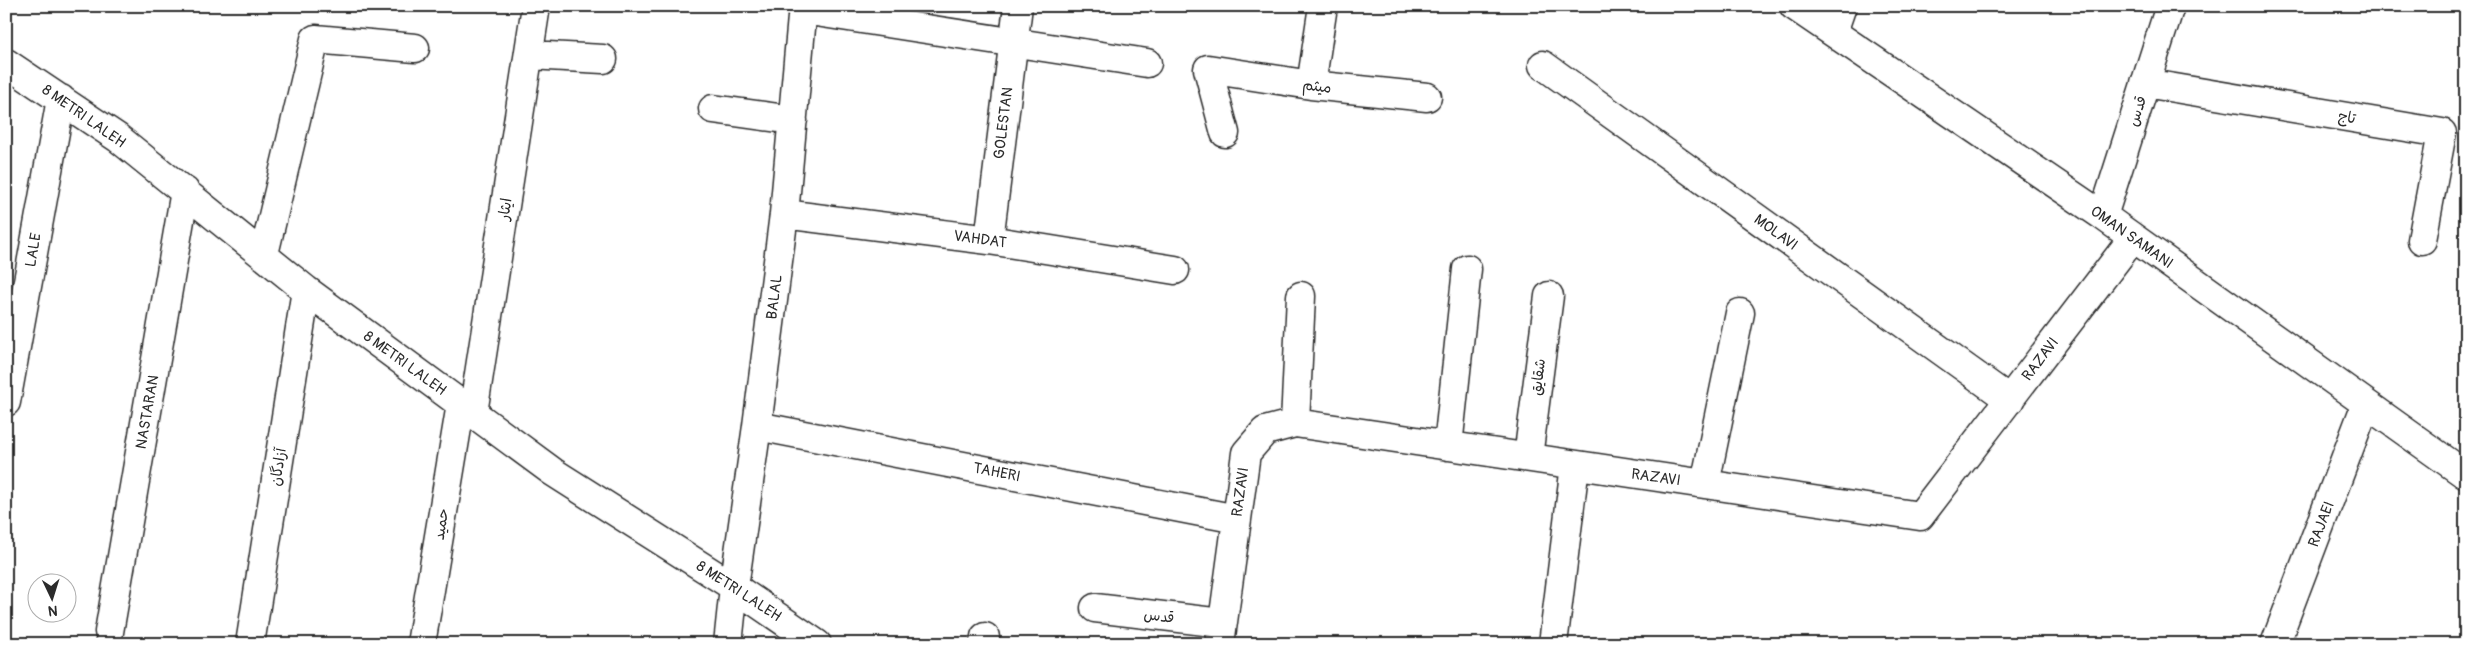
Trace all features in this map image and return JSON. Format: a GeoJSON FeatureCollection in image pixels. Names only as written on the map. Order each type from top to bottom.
{"type":"FeatureCollection","features":[{"type":"Feature","properties":{"kind":"street","name":"ایثار"},"geometry":{"type":"LineString","coordinates":[[467,408],[536,6]]}},
{"type":"Feature","properties":{"kind":"street","name":"GOLESTAN"},"geometry":{"type":"LineString","coordinates":[[989,240],[1018,6]]}},
{"type":"Feature","properties":{"kind":"street"},"geometry":{"type":"LineString","coordinates":[[1311,86],[1323,6]]}},
{"type":"Feature","properties":{"kind":"street","name":"OMAN SAMANI"},"geometry":{"type":"LineString","coordinates":[[1794,6],[2103,216],[2466,476]]}},
{"type":"Feature","properties":{"kind":"street"},"geometry":{"type":"LineString","coordinates":[[1833,32],[1842,6]]}},
{"type":"Feature","properties":{"kind":"street","name":"قدس"},"geometry":{"type":"LineString","coordinates":[[2103,216],[2170,6]]}},
{"type":"Feature","properties":{"kind":"street"},"geometry":{"type":"LineString","coordinates":[[803,8],[1147,63]]}},
{"type":"Feature","properties":{"kind":"street","name":"BALAL"},"geometry":{"type":"LineString","coordinates":[[728,644],[784,214],[803,8]]}},
{"type":"Feature","properties":{"kind":"street"},"geometry":{"type":"LineString","coordinates":[[264,254],[315,39],[415,48]]}},
{"type":"Feature","properties":{"kind":"street"},"geometry":{"type":"LineString","coordinates":[[529,55],[603,59]]}},
{"type":"Feature","properties":{"kind":"street","name":"8 METRI LALEH"},"geometry":{"type":"LineString","coordinates":[[6,63],[118,138],[264,254],[306,290],[553,472],[734,587],[817,644]]}},
{"type":"Feature","properties":{"kind":"street","name":"MOLAVI"},"geometry":{"type":"LineString","coordinates":[[1543,64],[2010,400]]}},
{"type":"Feature","properties":{"kind":"street","name":"میثم"},"geometry":{"type":"LineString","coordinates":[[1225,133],[1208,68],[1311,86],[1427,97]]}},
{"type":"Feature","properties":{"kind":"street","name":"تاج"},"geometry":{"type":"LineString","coordinates":[[2146,83],[2442,133],[2422,240]]}},
{"type":"Feature","properties":{"kind":"street","name":"LALE"},"geometry":{"type":"LineString","coordinates":[[6,402],[60,98]]}},
{"type":"Feature","properties":{"kind":"street"},"geometry":{"type":"LineString","coordinates":[[713,108],[793,120]]}},
{"type":"Feature","properties":{"kind":"street","name":"NASTARAN"},"geometry":{"type":"LineString","coordinates":[[109,632],[185,191]]}},
{"type":"Feature","properties":{"kind":"street","name":"VAHDAT"},"geometry":{"type":"LineString","coordinates":[[784,214],[989,240],[1175,270]]}},
{"type":"Feature","properties":{"kind":"street","name":"RAZAVI"},"geometry":{"type":"LineString","coordinates":[[1221,633],[1246,453],[1265,431],[1295,423],[1920,516],[2133,238]]}},
{"type":"Feature","properties":{"kind":"street"},"geometry":{"type":"LineString","coordinates":[[1448,446],[1468,269]]}},
{"type":"Feature","properties":{"kind":"street","name":"آزادگان"},"geometry":{"type":"LineString","coordinates":[[250,644],[306,290]]}},
{"type":"Feature","properties":{"kind":"street"},"geometry":{"type":"LineString","coordinates":[[1295,423],[1301,296]]}},
{"type":"Feature","properties":{"kind":"street","name":"شقایق"},"geometry":{"type":"LineString","coordinates":[[1528,457],[1549,296]]}},
{"type":"Feature","properties":{"kind":"street"},"geometry":{"type":"LineString","coordinates":[[1705,484],[1740,313]]}},
{"type":"Feature","properties":{"kind":"street","name":"RAJAEI"},"geometry":{"type":"LineString","coordinates":[[2275,644],[2366,404]]}},
{"type":"Feature","properties":{"kind":"street","name":"حمید"},"geometry":{"type":"LineString","coordinates":[[421,644],[467,408]]}},
{"type":"Feature","properties":{"kind":"street","name":"TAHERI"},"geometry":{"type":"LineString","coordinates":[[757,426],[1237,519]]}},
{"type":"Feature","properties":{"kind":"street"},"geometry":{"type":"LineString","coordinates":[[1553,644],[1575,465]]}},
{"type":"Feature","properties":{"kind":"street","name":"قدس"},"geometry":{"type":"LineString","coordinates":[[1095,608],[1221,633]]}}]}
